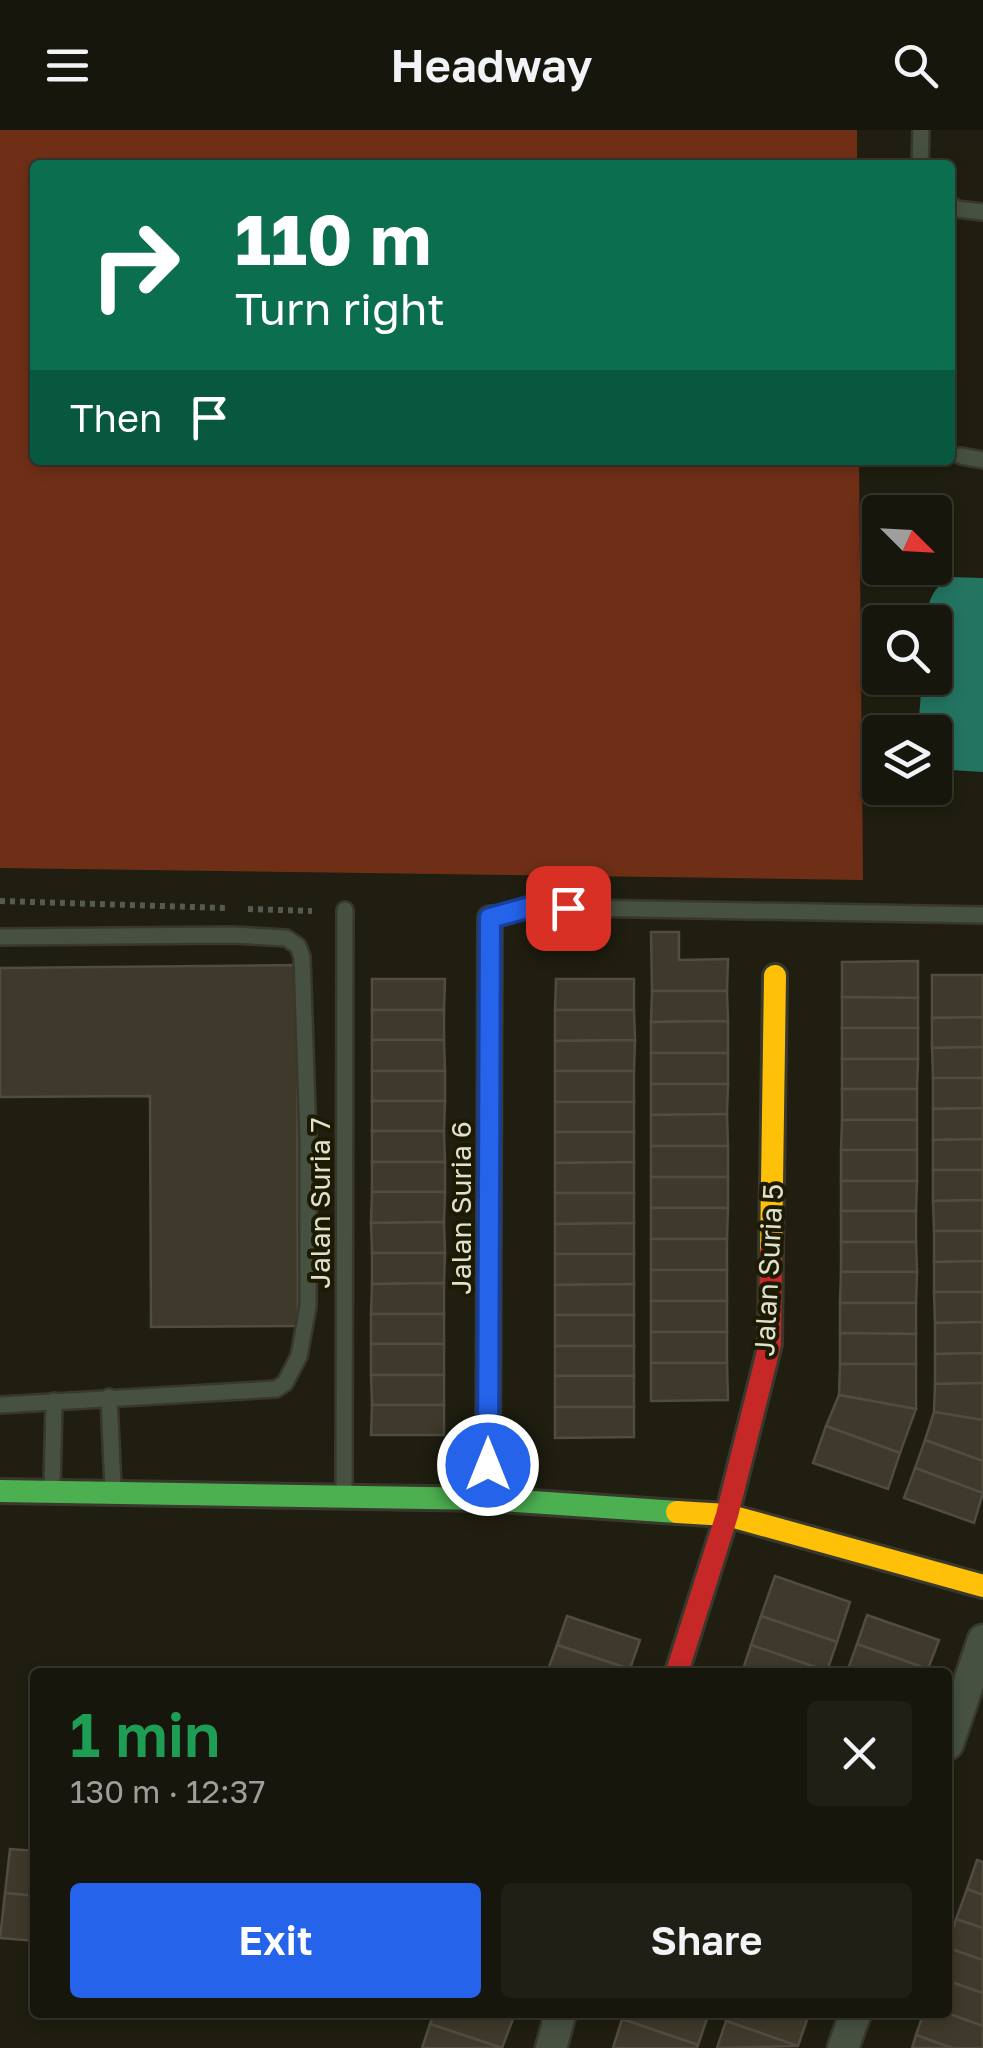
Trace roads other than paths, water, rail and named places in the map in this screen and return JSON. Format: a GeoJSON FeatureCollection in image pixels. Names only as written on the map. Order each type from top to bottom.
{"type":"FeatureCollection","features":[{"type":"Feature","properties":{"kind":"street","name":"Jalan Suria 6"},"geometry":{"type":"LineString","coordinates":[[488,1499],[490,918]]}},
{"type":"Feature","properties":{"kind":"street","name":"Jalan Suria 5"},"geometry":{"type":"LineString","coordinates":[[678,1668],[727,1515],[770,1344],[775,976]]}},
{"type":"Feature","properties":{"kind":"street"},"geometry":{"type":"LineString","coordinates":[[0,1491],[488,1499],[727,1515],[983,1586]]}},
{"type":"Feature","properties":{"kind":"street"},"geometry":{"type":"LineString","coordinates":[[952,1732],[983,1640]]}},
{"type":"Feature","properties":{"kind":"street"},"geometry":{"type":"LineString","coordinates":[[550,2048],[559,2018]]}},
{"type":"Feature","properties":{"kind":"street"},"geometry":{"type":"LineString","coordinates":[[844,2048],[854,2018]]}},
{"type":"Feature","properties":{"kind":"lane"},"geometry":{"type":"LineString","coordinates":[[920,130],[920,160]]}},
{"type":"Feature","properties":{"kind":"lane"},"geometry":{"type":"LineString","coordinates":[[955,207],[983,212]]}},
{"type":"Feature","properties":{"kind":"lane"},"geometry":{"type":"LineString","coordinates":[[961,456],[983,460]]}},
{"type":"Feature","properties":{"kind":"lane"},"geometry":{"type":"LineString","coordinates":[[490,918],[530,907],[983,914]]}},
{"type":"Feature","properties":{"kind":"lane","name":"Jalan Suria 7"},"geometry":{"type":"LineString","coordinates":[[344,1497],[345,910]]}},
{"type":"Feature","properties":{"kind":"lane"},"geometry":{"type":"LineString","coordinates":[[0,937],[286,938],[298,946],[302,958],[308,1139],[308,1306],[299,1356],[285,1384],[276,1389],[0,1405]]}},
{"type":"Feature","properties":{"kind":"lane"},"geometry":{"type":"LineString","coordinates":[[109,1397],[113,1493]]}},
{"type":"Feature","properties":{"kind":"lane"},"geometry":{"type":"LineString","coordinates":[[52,1492],[54,1401]]}},
{"type":"Feature","properties":{"kind":"water"},"geometry":{"type":"Polygon","coordinates":[[[952,577],[983,578],[983,772],[952,770],[952,715],[919,715],[921,695],[952,695],[952,605],[929,605],[941,585],[952,585],[952,577]]]}}]}
